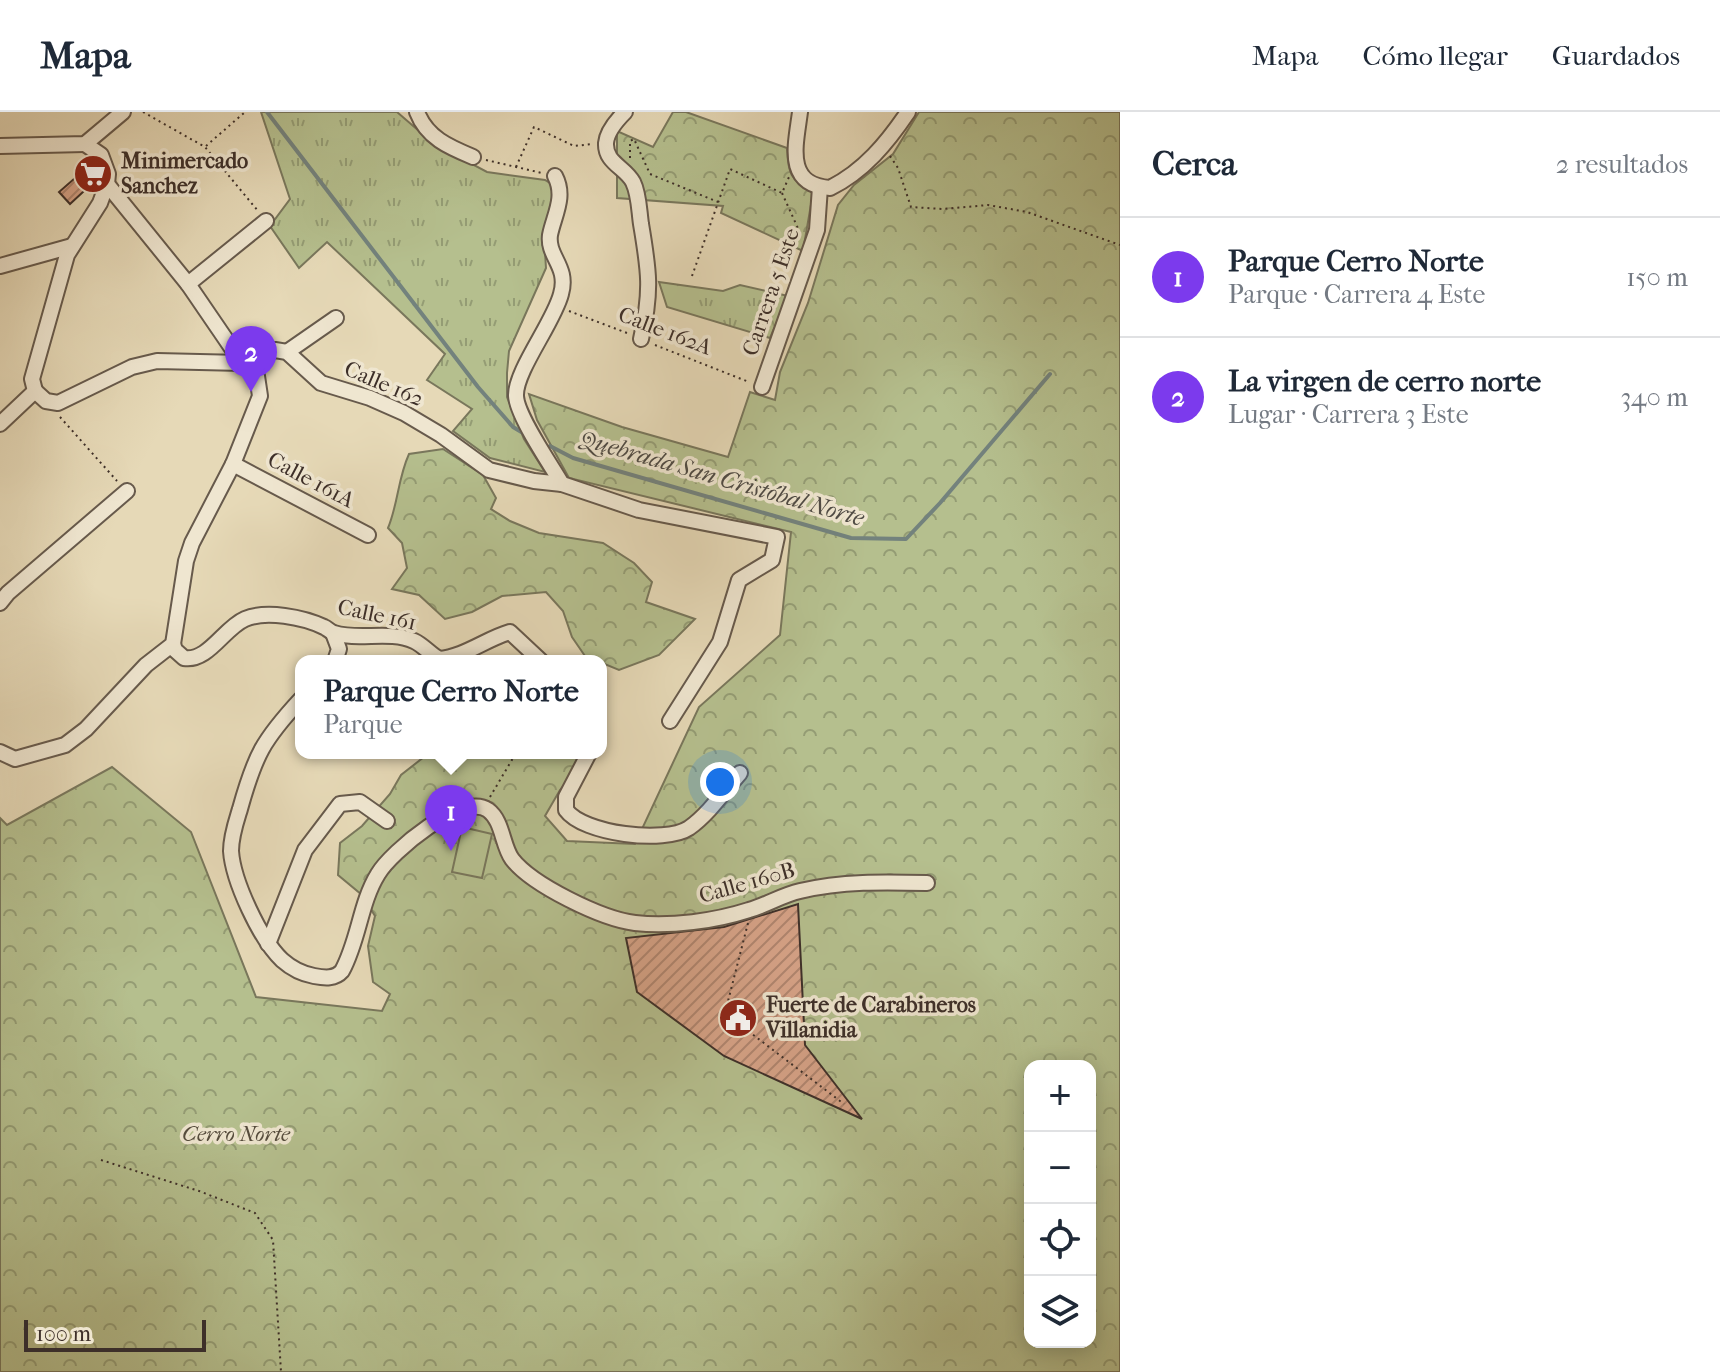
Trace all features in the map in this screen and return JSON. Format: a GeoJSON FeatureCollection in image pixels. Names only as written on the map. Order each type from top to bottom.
{"type":"FeatureCollection","features":[{"type":"Feature","properties":{"kind":"street"},"geometry":{"type":"LineString","coordinates":[[85,144],[123,112]]}},
{"type":"Feature","properties":{"kind":"street"},"geometry":{"type":"LineString","coordinates":[[417,112],[429,133],[444,144],[473,157]]}},
{"type":"Feature","properties":{"kind":"street"},"geometry":{"type":"LineString","coordinates":[[625,112],[616,121],[606,142],[610,159],[629,176],[637,191],[650,282],[641,339]]}},
{"type":"Feature","properties":{"kind":"street"},"geometry":{"type":"LineString","coordinates":[[800,112],[796,163],[803,178],[820,187],[830,188],[883,148],[908,112]]}},
{"type":"Feature","properties":{"kind":"street"},"geometry":{"type":"LineString","coordinates":[[0,146],[85,144],[101,155],[108,174],[100,203],[72,246],[63,268],[32,379],[40,396],[58,403],[67,401],[132,367],[157,361],[242,363],[275,350],[287,352],[336,318]]}},
{"type":"Feature","properties":{"kind":"street"},"geometry":{"type":"LineString","coordinates":[[555,176],[559,183],[560,201],[549,241],[561,265],[564,281],[557,306],[520,379],[516,395],[524,418],[562,484]]}},
{"type":"Feature","properties":{"kind":"street"},"geometry":{"type":"LineString","coordinates":[[0,752],[15,759],[65,745],[86,729],[146,665],[173,644],[186,561],[192,543],[233,464],[260,396],[257,376],[242,363],[188,284],[107,184]]}},
{"type":"Feature","properties":{"kind":"street","name":"Carrera 5 Este"},"geometry":{"type":"LineString","coordinates":[[762,387],[817,230],[820,187]]}},
{"type":"Feature","properties":{"kind":"street"},"geometry":{"type":"LineString","coordinates":[[188,284],[266,221]]}},
{"type":"Feature","properties":{"kind":"street"},"geometry":{"type":"LineString","coordinates":[[0,266],[72,246]]}},
{"type":"Feature","properties":{"kind":"street","name":"Calle 162"},"geometry":{"type":"LineString","coordinates":[[287,352],[321,383],[370,398],[404,413],[489,470],[562,484],[639,510],[777,537],[772,560],[739,580],[720,642],[670,721]]}},
{"type":"Feature","properties":{"kind":"street"},"geometry":{"type":"LineString","coordinates":[[0,424],[40,396]]}},
{"type":"Feature","properties":{"kind":"street","name":"Calle 161A"},"geometry":{"type":"LineString","coordinates":[[233,464],[368,535]]}},
{"type":"Feature","properties":{"kind":"street"},"geometry":{"type":"LineString","coordinates":[[4,598],[127,491]]}},
{"type":"Feature","properties":{"kind":"street","name":"Calle 161"},"geometry":{"type":"LineString","coordinates":[[173,644],[184,658],[200,656],[232,626],[256,616],[270,615],[312,623],[333,633],[409,640],[417,642],[430,655]]}},
{"type":"Feature","properties":{"kind":"street"},"geometry":{"type":"LineString","coordinates":[[456,655],[492,637],[510,632],[535,655]]}},
{"type":"Feature","properties":{"kind":"street"},"geometry":{"type":"LineString","coordinates":[[333,633],[339,649],[337,655]]}},
{"type":"Feature","properties":{"kind":"street"},"geometry":{"type":"LineString","coordinates":[[295,706],[259,750],[233,833],[231,849],[234,870],[268,944],[293,968],[322,977],[338,976],[346,963],[370,890],[383,866],[396,852],[443,819],[467,808],[483,808]]}},
{"type":"Feature","properties":{"kind":"street"},"geometry":{"type":"LineString","coordinates":[[586,759],[566,797],[566,810],[578,822],[650,835],[675,834],[689,828],[740,773]]}},
{"type":"Feature","properties":{"kind":"street"},"geometry":{"type":"LineString","coordinates":[[268,944],[305,850],[340,804],[360,802],[387,821]]}},
{"type":"Feature","properties":{"kind":"street","name":"Calle 160B"},"geometry":{"type":"LineString","coordinates":[[483,808],[496,820],[506,848],[521,868],[579,904],[632,923],[692,921],[751,910],[779,896],[838,883],[927,883]]}},
{"type":"Feature","properties":{"kind":"path"},"geometry":{"type":"LineString","coordinates":[[143,112],[205,147],[266,221]]}},
{"type":"Feature","properties":{"kind":"path"},"geometry":{"type":"LineString","coordinates":[[205,147],[245,112]]}},
{"type":"Feature","properties":{"kind":"path"},"geometry":{"type":"LineString","coordinates":[[516,167],[534,127],[574,146],[606,142]]}},
{"type":"Feature","properties":{"kind":"path"},"geometry":{"type":"LineString","coordinates":[[626,159],[630,159],[630,141],[634,139],[650,174],[718,202]]}},
{"type":"Feature","properties":{"kind":"path"},"geometry":{"type":"LineString","coordinates":[[883,148],[898,168],[911,207],[943,209],[988,205],[1027,212],[1120,245]]}},
{"type":"Feature","properties":{"kind":"path"},"geometry":{"type":"LineString","coordinates":[[473,157],[555,176]]}},
{"type":"Feature","properties":{"kind":"path"},"geometry":{"type":"LineString","coordinates":[[782,193],[796,163]]}},
{"type":"Feature","properties":{"kind":"path"},"geometry":{"type":"LineString","coordinates":[[692,276],[730,169],[782,193],[809,255]]}},
{"type":"Feature","properties":{"kind":"path","name":"Calle 162A"},"geometry":{"type":"LineString","coordinates":[[557,306],[762,387]]}},
{"type":"Feature","properties":{"kind":"path"},"geometry":{"type":"LineString","coordinates":[[40,396],[127,491]]}},
{"type":"Feature","properties":{"kind":"path"},"geometry":{"type":"LineString","coordinates":[[483,808],[512,759]]}},
{"type":"Feature","properties":{"kind":"path"},"geometry":{"type":"LineString","coordinates":[[751,910],[727,1005],[731,1018],[844,1104]]}},
{"type":"Feature","properties":{"kind":"path"},"geometry":{"type":"LineString","coordinates":[[101,1160],[199,1191],[255,1213],[273,1240],[281,1372]]}},
{"type":"Feature","properties":{"kind":"green space"},"geometry":{"type":"Polygon","coordinates":[[[261,112],[397,112],[434,144],[487,172],[545,180],[553,185],[556,196],[548,214],[544,237],[546,268],[509,351],[507,373],[507,397],[524,439],[545,472],[490,458],[453,431],[472,409],[427,380],[445,354],[327,242],[299,268],[270,226],[290,199],[261,112]]]}},
{"type":"Feature","properties":{"kind":"green space"},"geometry":{"type":"Polygon","coordinates":[[[673,112],[686,112],[787,148],[792,175],[813,193],[803,251],[721,213],[723,206],[617,198],[617,131],[653,147],[673,112]]]}},
{"type":"Feature","properties":{"kind":"green space","name":"Cerro Norte"},"geometry":{"type":"Polygon","coordinates":[[[919,112],[1120,112],[1120,1372],[0,1372],[0,818],[7,825],[112,767],[191,832],[256,997],[382,1011],[390,994],[373,982],[368,946],[375,916],[362,895],[338,875],[340,843],[362,826],[390,794],[401,775],[421,759],[579,759],[582,764],[560,790],[545,816],[567,841],[635,844],[699,707],[780,635],[791,532],[569,478],[537,420],[529,394],[622,427],[728,457],[750,392],[775,400],[780,372],[808,303],[838,205],[854,185],[893,154],[919,112]]]}},
{"type":"Feature","properties":{"kind":"green space"},"geometry":{"type":"Polygon","coordinates":[[[659,282],[723,291],[740,285],[788,296],[770,338],[667,307],[659,282]]]}},
{"type":"Feature","properties":{"kind":"green space"},"geometry":{"type":"Polygon","coordinates":[[[443,449],[483,475],[496,498],[491,509],[539,533],[603,543],[634,563],[652,582],[646,602],[695,619],[659,655],[619,670],[607,665],[607,655],[584,655],[572,637],[563,611],[546,592],[502,596],[472,612],[445,619],[419,595],[392,589],[407,568],[402,543],[388,528],[409,454],[443,449]]]}},
{"type":"Feature","properties":{"kind":"green space"},"geometry":{"type":"Polygon","coordinates":[[[462,827],[492,834],[482,878],[452,872],[462,827]]]}},
{"type":"Feature","properties":{"kind":"building"},"geometry":{"type":"Polygon","coordinates":[[[91,164],[97,179],[70,204],[59,192],[91,164]]]}},
{"type":"Feature","properties":{"kind":"building","name":"Fuerte de Carabineros Villanidia"},"geometry":{"type":"Polygon","coordinates":[[[798,904],[805,1045],[862,1119],[724,1056],[637,992],[626,938],[724,927],[798,904]]]}},
{"type":"Feature","properties":{"kind":"waterway","name":"Quebrada San Cristóbal Norte"},"geometry":{"type":"LineString","coordinates":[[267,112],[478,387],[513,427],[523,433]]}},
{"type":"Feature","properties":{"kind":"waterway","name":"Quebrada San Cristóbal Norte"},"geometry":{"type":"LineString","coordinates":[[550,446],[573,458],[851,538],[906,539],[1050,374]]}},
{"type":"Feature","properties":{"kind":"place","name":"Minimercado Sanchez"},"geometry":{"type":"Point","coordinates":[93,174]}},
{"type":"Feature","properties":{"kind":"place","name":"La virgen de cerro norte"},"geometry":{"type":"Point","coordinates":[251,392]}},
{"type":"Feature","properties":{"kind":"place","name":"Parque Cerro Norte"},"geometry":{"type":"Point","coordinates":[451,851]}},
{"type":"Feature","properties":{"kind":"place","name":"Fuerte de Carabineros Villanidia"},"geometry":{"type":"Point","coordinates":[738,1018]}}]}
